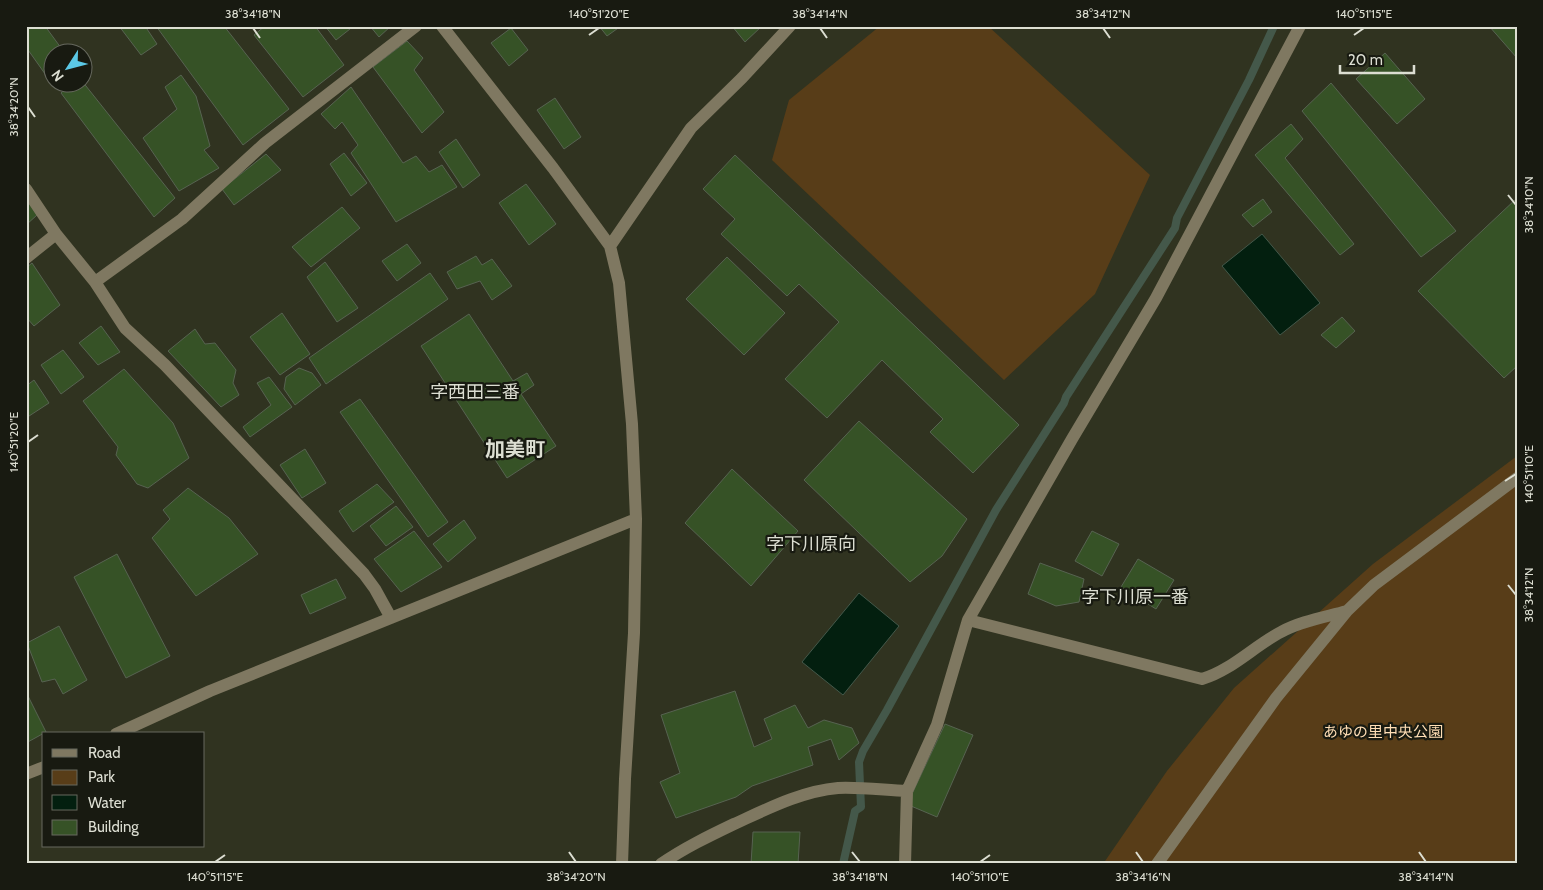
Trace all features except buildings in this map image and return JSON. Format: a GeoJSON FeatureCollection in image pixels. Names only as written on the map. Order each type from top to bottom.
{"type":"FeatureCollection","features":[{"type":"Feature","properties":{"kind":"street"},"geometry":{"type":"LineString","coordinates":[[95,282],[182,219],[265,143],[416,26]]}},
{"type":"Feature","properties":{"kind":"street"},"geometry":{"type":"LineString","coordinates":[[442,26],[553,168],[610,246],[619,283],[632,424],[636,519],[634,633],[622,864]]}},
{"type":"Feature","properties":{"kind":"street"},"geometry":{"type":"LineString","coordinates":[[610,246],[692,128],[790,26]]}},
{"type":"Feature","properties":{"kind":"street"},"geometry":{"type":"LineString","coordinates":[[905,864],[907,791],[937,725],[968,620],[1156,298],[1300,26]]}},
{"type":"Feature","properties":{"kind":"street"},"geometry":{"type":"LineString","coordinates":[[26,189],[56,234],[95,282],[125,328],[165,365],[364,574],[391,618]]}},
{"type":"Feature","properties":{"kind":"street"},"geometry":{"type":"LineString","coordinates":[[26,258],[56,234]]}},
{"type":"Feature","properties":{"kind":"street"},"geometry":{"type":"LineString","coordinates":[[1157,864],[1276,698],[1347,611],[1374,585],[1517,478]]}},
{"type":"Feature","properties":{"kind":"street"},"geometry":{"type":"LineString","coordinates":[[120,732],[210,691],[636,519]]}},
{"type":"Feature","properties":{"kind":"street"},"geometry":{"type":"LineString","coordinates":[[968,620],[1202,680],[1215,675],[1282,631],[1306,622],[1347,611]]}},
{"type":"Feature","properties":{"kind":"street"},"geometry":{"type":"LineString","coordinates":[[26,774],[42,767]]}},
{"type":"Feature","properties":{"kind":"street"},"geometry":{"type":"LineString","coordinates":[[661,864],[706,838],[780,803],[813,793],[843,788],[907,791]]}},
{"type":"Feature","properties":{"kind":"green space"},"geometry":{"type":"Polygon","coordinates":[[[880,26],[988,26],[1150,175],[1095,294],[1004,380],[772,160],[789,100],[880,26]]]}},
{"type":"Feature","properties":{"kind":"green space","name":"あゆの里中央公園"},"geometry":{"type":"Polygon","coordinates":[[[1517,456],[1517,864],[1103,864],[1167,771],[1234,688],[1373,564],[1517,456]]]}},
{"type":"Feature","properties":{"kind":"water"},"geometry":{"type":"Polygon","coordinates":[[[1262,234],[1320,303],[1280,335],[1222,266],[1262,234]]]}},
{"type":"Feature","properties":{"kind":"water"},"geometry":{"type":"Polygon","coordinates":[[[859,593],[899,626],[843,695],[802,662],[859,593]]]}},
{"type":"Feature","properties":{"kind":"waterway"},"geometry":{"type":"LineString","coordinates":[[843,864],[855,811],[861,807],[859,762],[863,751],[996,510],[1175,228],[1177,218],[1249,80],[1274,26]]}},
{"type":"Feature","properties":{"kind":"district","name":"字西田三番"},"geometry":{"type":"Point","coordinates":[475,392]}},
{"type":"Feature","properties":{"kind":"district","name":"加美町"},"geometry":{"type":"Point","coordinates":[515,449]}},
{"type":"Feature","properties":{"kind":"district","name":"字下川原向"},"geometry":{"type":"Point","coordinates":[811,544]}},
{"type":"Feature","properties":{"kind":"district","name":"字下川原一番"},"geometry":{"type":"Point","coordinates":[1135,597]}}]}
